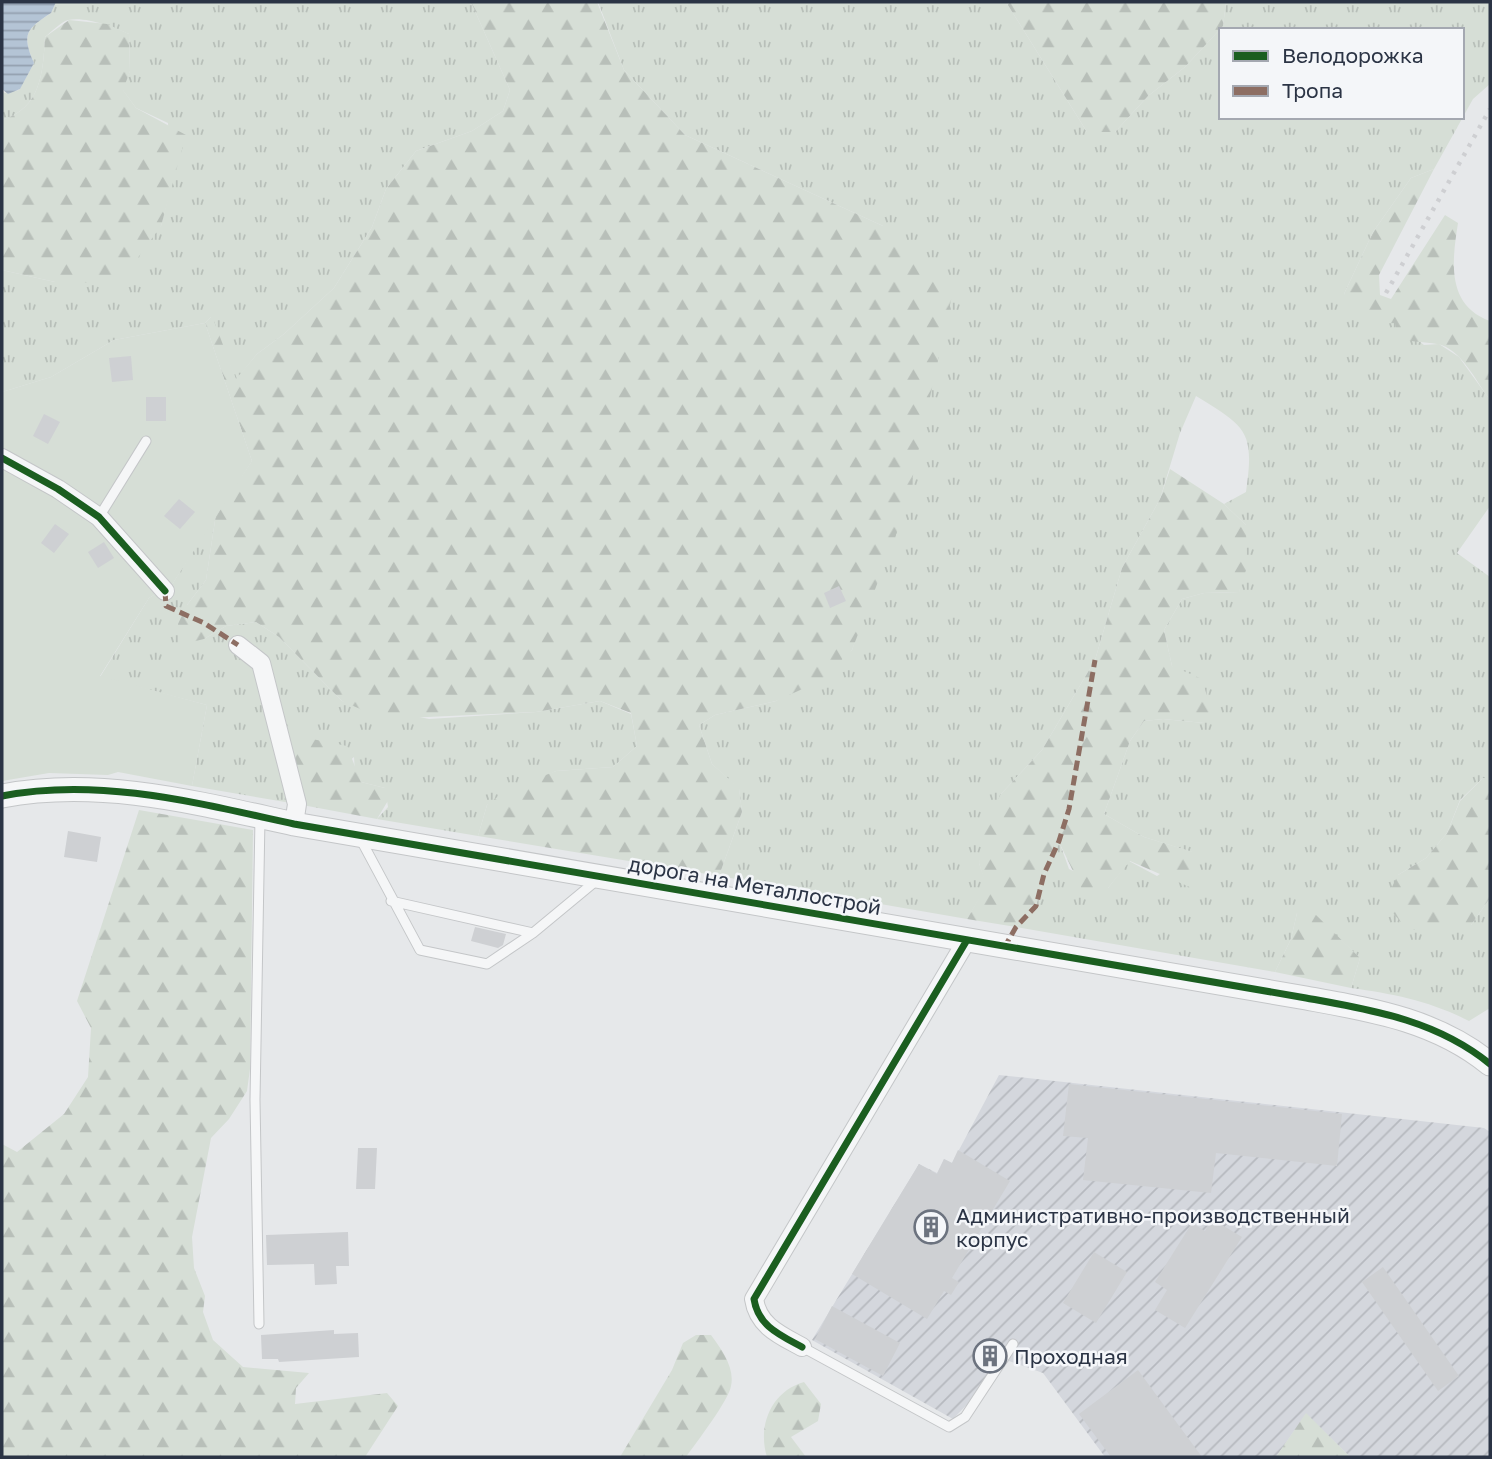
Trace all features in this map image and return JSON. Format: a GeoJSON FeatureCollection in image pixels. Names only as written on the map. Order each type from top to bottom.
{"type":"FeatureCollection","features":[{"type":"Feature","properties":{"kind":"street"},"geometry":{"type":"LineString","coordinates":[[2,458],[58,489],[99,517],[165,591]]}},
{"type":"Feature","properties":{"kind":"street"},"geometry":{"type":"LineString","coordinates":[[238,645],[261,663],[297,804],[294,824]]}},
{"type":"Feature","properties":{"kind":"street","name":"дорога на Металлострой"},"geometry":{"type":"LineString","coordinates":[[2,796],[52,787],[139,793],[294,824],[604,875],[1383,1012],[1430,1027],[1474,1051],[1490,1064]]}},
{"type":"Feature","properties":{"kind":"street"},"geometry":{"type":"LineString","coordinates":[[802,1347],[769,1328],[756,1314],[754,1299],[967,940]]}},
{"type":"Feature","properties":{"kind":"lane"},"geometry":{"type":"LineString","coordinates":[[99,517],[146,440]]}},
{"type":"Feature","properties":{"kind":"lane"},"geometry":{"type":"LineString","coordinates":[[259,1324],[255,1100],[260,817]]}},
{"type":"Feature","properties":{"kind":"lane"},"geometry":{"type":"LineString","coordinates":[[359,835],[391,901],[420,950],[487,964],[533,933],[604,875]]}},
{"type":"Feature","properties":{"kind":"lane"},"geometry":{"type":"LineString","coordinates":[[391,901],[533,933]]}},
{"type":"Feature","properties":{"kind":"lane"},"geometry":{"type":"LineString","coordinates":[[802,1347],[949,1427],[965,1417],[1013,1344]]}},
{"type":"Feature","properties":{"kind":"shaded area"},"geometry":{"type":"Polygon","coordinates":[[[999,1075],[1484,1128],[1490,1132],[1490,1457],[1350,1457],[1306,1414],[1276,1457],[1105,1457],[1043,1373],[1009,1361],[953,1419],[812,1340],[919,1164],[937,1173],[944,1159],[952,1163],[999,1075]]]}},
{"type":"Feature","properties":{"kind":"green space"},"geometry":{"type":"Polygon","coordinates":[[[56,2],[471,2],[510,90],[503,111],[472,131],[416,151],[386,189],[372,227],[334,288],[284,334],[257,354],[236,380],[211,317],[205,323],[114,340],[51,377],[2,392],[2,270],[55,282],[161,226],[170,190],[168,123],[136,108],[122,89],[130,71],[129,34],[123,31],[75,19],[59,25],[45,37],[41,76],[32,98],[25,107],[2,120],[2,89],[4,93],[19,90],[34,63],[28,45],[29,33],[36,23],[51,13],[56,2]]]}},
{"type":"Feature","properties":{"kind":"green space"},"geometry":{"type":"Polygon","coordinates":[[[471,2],[597,2],[624,70],[685,135],[883,226],[953,291],[906,508],[852,650],[820,681],[776,701],[715,715],[699,725],[712,764],[739,788],[742,812],[719,876],[478,836],[487,805],[505,791],[556,771],[613,767],[637,746],[631,713],[600,701],[536,712],[383,719],[342,701],[279,637],[256,622],[226,626],[204,639],[179,645],[178,624],[187,605],[206,580],[216,514],[252,461],[205,323],[212,316],[236,379],[257,354],[284,334],[334,288],[372,227],[386,189],[416,151],[472,131],[503,111],[510,90],[471,2]]]}},
{"type":"Feature","properties":{"kind":"green space"},"geometry":{"type":"Polygon","coordinates":[[[598,2],[1006,2],[1087,132],[1115,132],[1148,96],[1185,67],[1219,30],[1219,119],[1462,119],[1434,169],[1411,178],[1373,232],[1344,294],[1396,323],[1424,345],[1439,344],[1459,357],[1490,400],[1490,506],[1457,553],[1490,577],[1490,778],[1483,778],[1460,800],[1447,833],[1426,858],[1398,875],[1471,925],[1490,898],[1490,1008],[1469,1021],[1412,999],[1351,988],[1360,958],[1341,940],[1297,913],[1291,939],[1275,972],[1016,927],[1036,906],[1044,874],[1059,841],[1069,869],[1108,888],[1129,861],[1157,876],[1192,852],[1144,837],[1104,814],[1130,741],[1144,721],[1163,719],[1204,723],[1172,666],[1164,630],[1182,599],[1204,593],[1239,592],[1246,525],[1224,504],[1246,492],[1249,455],[1247,443],[1236,424],[1196,396],[1180,433],[1160,499],[1122,568],[1095,660],[1042,750],[1001,794],[979,863],[987,886],[967,919],[719,876],[742,812],[739,789],[712,764],[699,725],[715,715],[776,701],[852,650],[858,632],[883,226],[685,135],[624,70],[598,2]]]}},
{"type":"Feature","properties":{"kind":"green space"},"geometry":{"type":"Polygon","coordinates":[[[1006,2],[1226,2],[1223,26],[1185,67],[1148,96],[1115,132],[1087,132],[1006,2]]]}},
{"type":"Feature","properties":{"kind":"green space"},"geometry":{"type":"Polygon","coordinates":[[[1226,2],[1490,2],[1490,84],[1473,99],[1464,115],[1464,28],[1221,28],[1226,2]]]}},
{"type":"Feature","properties":{"kind":"green space"},"geometry":{"type":"Polygon","coordinates":[[[69,20],[107,24],[129,34],[130,71],[123,90],[136,108],[186,135],[161,226],[126,274],[111,283],[55,282],[2,270],[2,120],[25,107],[32,98],[41,76],[45,37],[69,20]]]}},
{"type":"Feature","properties":{"kind":"green space"},"geometry":{"type":"Polygon","coordinates":[[[1434,169],[1379,275],[1380,295],[1391,299],[1445,215],[1458,223],[1454,266],[1459,293],[1476,314],[1490,321],[1490,400],[1468,367],[1454,352],[1437,344],[1398,338],[1395,323],[1365,325],[1344,294],[1373,232],[1411,178],[1434,169]]]}},
{"type":"Feature","properties":{"kind":"green space"},"geometry":{"type":"Polygon","coordinates":[[[205,323],[252,461],[173,583],[149,598],[100,676],[207,705],[192,786],[118,772],[108,775],[49,773],[2,781],[2,392],[51,377],[114,340],[205,323]]]}},
{"type":"Feature","properties":{"kind":"green space"},"geometry":{"type":"Polygon","coordinates":[[[1170,469],[1224,504],[1246,525],[1247,567],[1239,592],[1204,593],[1182,599],[1164,630],[1172,666],[1202,679],[1211,710],[1204,723],[1163,719],[1144,721],[1130,741],[1104,814],[1144,837],[1193,852],[1201,876],[1192,888],[1130,861],[1108,888],[1084,894],[1059,842],[1044,874],[1036,906],[1016,927],[967,919],[986,886],[979,863],[984,825],[1001,794],[1042,750],[1095,660],[1122,568],[1160,499],[1170,469]]]}},
{"type":"Feature","properties":{"kind":"green space"},"geometry":{"type":"Polygon","coordinates":[[[216,514],[206,580],[187,605],[204,639],[226,626],[256,622],[279,637],[342,701],[429,719],[536,712],[600,701],[631,714],[637,746],[613,767],[556,771],[487,805],[478,836],[377,819],[388,807],[385,788],[361,782],[355,773],[354,757],[297,804],[192,786],[207,705],[100,677],[149,598],[173,583],[216,514]]]}},
{"type":"Feature","properties":{"kind":"green space"},"geometry":{"type":"Polygon","coordinates":[[[277,732],[347,746],[361,782],[385,788],[392,794],[377,819],[297,804],[277,732]]]}},
{"type":"Feature","properties":{"kind":"green space"},"geometry":{"type":"Polygon","coordinates":[[[1483,778],[1490,778],[1490,898],[1471,925],[1440,930],[1408,930],[1384,903],[1398,875],[1426,858],[1447,833],[1460,801],[1483,778]]]}},
{"type":"Feature","properties":{"kind":"green space"},"geometry":{"type":"Polygon","coordinates":[[[139,810],[253,830],[250,1069],[247,1091],[229,1119],[211,1138],[192,1237],[194,1268],[205,1296],[203,1312],[213,1340],[243,1367],[309,1373],[296,1388],[295,1404],[387,1393],[398,1406],[365,1457],[2,1457],[2,1144],[17,1152],[64,1114],[88,1077],[91,1028],[77,1001],[139,810]]]}},
{"type":"Feature","properties":{"kind":"green space"},"geometry":{"type":"Polygon","coordinates":[[[1297,913],[1316,915],[1360,958],[1351,988],[1275,972],[1291,939],[1297,913]]]}},
{"type":"Feature","properties":{"kind":"green space"},"geometry":{"type":"Polygon","coordinates":[[[696,1335],[711,1335],[729,1366],[731,1386],[719,1411],[686,1457],[620,1457],[672,1370],[683,1343],[696,1335]]]}},
{"type":"Feature","properties":{"kind":"green space"},"geometry":{"type":"Polygon","coordinates":[[[804,1382],[821,1404],[818,1421],[791,1437],[806,1457],[767,1457],[764,1433],[770,1411],[783,1393],[804,1382]]]}},
{"type":"Feature","properties":{"kind":"green space"},"geometry":{"type":"Polygon","coordinates":[[[1306,1413],[1350,1457],[1276,1457],[1306,1413]]]}},
{"type":"Feature","properties":{"kind":"water"},"geometry":{"type":"Polygon","coordinates":[[[2,2],[56,2],[51,13],[36,23],[29,33],[28,45],[34,63],[20,89],[8,94],[2,89],[2,2]]]}},
{"type":"Feature","properties":{"kind":"building"},"geometry":{"type":"Polygon","coordinates":[[[131,356],[133,380],[112,382],[109,358],[131,356]]]}},
{"type":"Feature","properties":{"kind":"building"},"geometry":{"type":"Polygon","coordinates":[[[146,397],[166,397],[166,421],[146,421],[146,397]]]}},
{"type":"Feature","properties":{"kind":"building"},"geometry":{"type":"Polygon","coordinates":[[[44,414],[60,422],[48,444],[33,436],[44,414]]]}},
{"type":"Feature","properties":{"kind":"building"},"geometry":{"type":"Polygon","coordinates":[[[179,499],[195,512],[180,529],[164,516],[179,499]]]}},
{"type":"Feature","properties":{"kind":"building"},"geometry":{"type":"Polygon","coordinates":[[[55,524],[69,534],[54,553],[41,543],[55,524]]]}},
{"type":"Feature","properties":{"kind":"building"},"geometry":{"type":"Polygon","coordinates":[[[104,542],[114,558],[98,568],[88,552],[104,542]]]}},
{"type":"Feature","properties":{"kind":"building"},"geometry":{"type":"Polygon","coordinates":[[[839,586],[846,601],[830,608],[824,593],[839,586]]]}},
{"type":"Feature","properties":{"kind":"building"},"geometry":{"type":"Polygon","coordinates":[[[68,831],[101,837],[97,862],[64,857],[68,831]]]}},
{"type":"Feature","properties":{"kind":"building"},"geometry":{"type":"Polygon","coordinates":[[[475,927],[506,934],[503,945],[498,948],[471,941],[475,927]]]}},
{"type":"Feature","properties":{"kind":"building"},"geometry":{"type":"Polygon","coordinates":[[[1069,1084],[1342,1114],[1337,1166],[1216,1153],[1211,1193],[1083,1180],[1088,1138],[1063,1136],[1069,1084]]]}},
{"type":"Feature","properties":{"kind":"building"},"geometry":{"type":"Polygon","coordinates":[[[358,1148],[377,1148],[375,1189],[356,1189],[358,1148]]]}},
{"type":"Feature","properties":{"kind":"building","name":"Административно-производственный корпус"},"geometry":{"type":"Polygon","coordinates":[[[958,1150],[1010,1181],[952,1278],[959,1282],[951,1295],[944,1291],[927,1319],[852,1274],[919,1164],[937,1174],[944,1159],[952,1163],[958,1150]]]}},
{"type":"Feature","properties":{"kind":"building"},"geometry":{"type":"Polygon","coordinates":[[[1212,1219],[1242,1237],[1185,1328],[1155,1310],[1167,1290],[1155,1282],[1192,1223],[1205,1231],[1212,1219]]]}},
{"type":"Feature","properties":{"kind":"building"},"geometry":{"type":"Polygon","coordinates":[[[348,1232],[349,1266],[336,1266],[337,1284],[315,1285],[314,1264],[267,1265],[266,1235],[348,1232]]]}},
{"type":"Feature","properties":{"kind":"building"},"geometry":{"type":"Polygon","coordinates":[[[1094,1252],[1127,1272],[1096,1323],[1063,1303],[1094,1252]]]}},
{"type":"Feature","properties":{"kind":"building"},"geometry":{"type":"Polygon","coordinates":[[[1383,1267],[1459,1376],[1438,1391],[1362,1282],[1383,1267]]]}},
{"type":"Feature","properties":{"kind":"building"},"geometry":{"type":"Polygon","coordinates":[[[832,1306],[900,1343],[883,1376],[815,1339],[832,1306]]]}},
{"type":"Feature","properties":{"kind":"building"},"geometry":{"type":"Polygon","coordinates":[[[334,1330],[334,1334],[358,1333],[359,1357],[279,1362],[278,1359],[262,1359],[261,1335],[334,1330]]]}},
{"type":"Feature","properties":{"kind":"building"},"geometry":{"type":"Polygon","coordinates":[[[1138,1370],[1202,1457],[1111,1457],[1079,1414],[1138,1370]]]}},
{"type":"Feature","properties":{"kind":"railway"},"geometry":{"type":"LineString","coordinates":[[1386,293],[1490,109]]}},
{"type":"Feature","properties":{"kind":"marked path"},"geometry":{"type":"LineString","coordinates":[[165,591],[166,606],[204,623],[238,645]]}},
{"type":"Feature","properties":{"kind":"marked path"},"geometry":{"type":"LineString","coordinates":[[1004,948],[1016,927],[1036,906],[1044,874],[1059,841],[1069,809],[1095,660]]}},
{"type":"Feature","properties":{"kind":"cycle path"},"geometry":{"type":"LineString","coordinates":[[2,458],[58,489],[99,517],[165,591]]}},
{"type":"Feature","properties":{"kind":"cycle path"},"geometry":{"type":"LineString","coordinates":[[2,796],[75,789],[148,795],[294,824],[1306,998],[1355,1007],[1425,1027],[1448,1037],[1490,1064]]}},
{"type":"Feature","properties":{"kind":"cycle path"},"geometry":{"type":"LineString","coordinates":[[802,1347],[771,1329],[760,1316],[754,1299],[967,940]]}},
{"type":"Feature","properties":{"kind":"place","name":"Административно-производственный корпус"},"geometry":{"type":"Point","coordinates":[931,1227]}},
{"type":"Feature","properties":{"kind":"place","name":"Проходная"},"geometry":{"type":"Point","coordinates":[990,1356]}}]}
